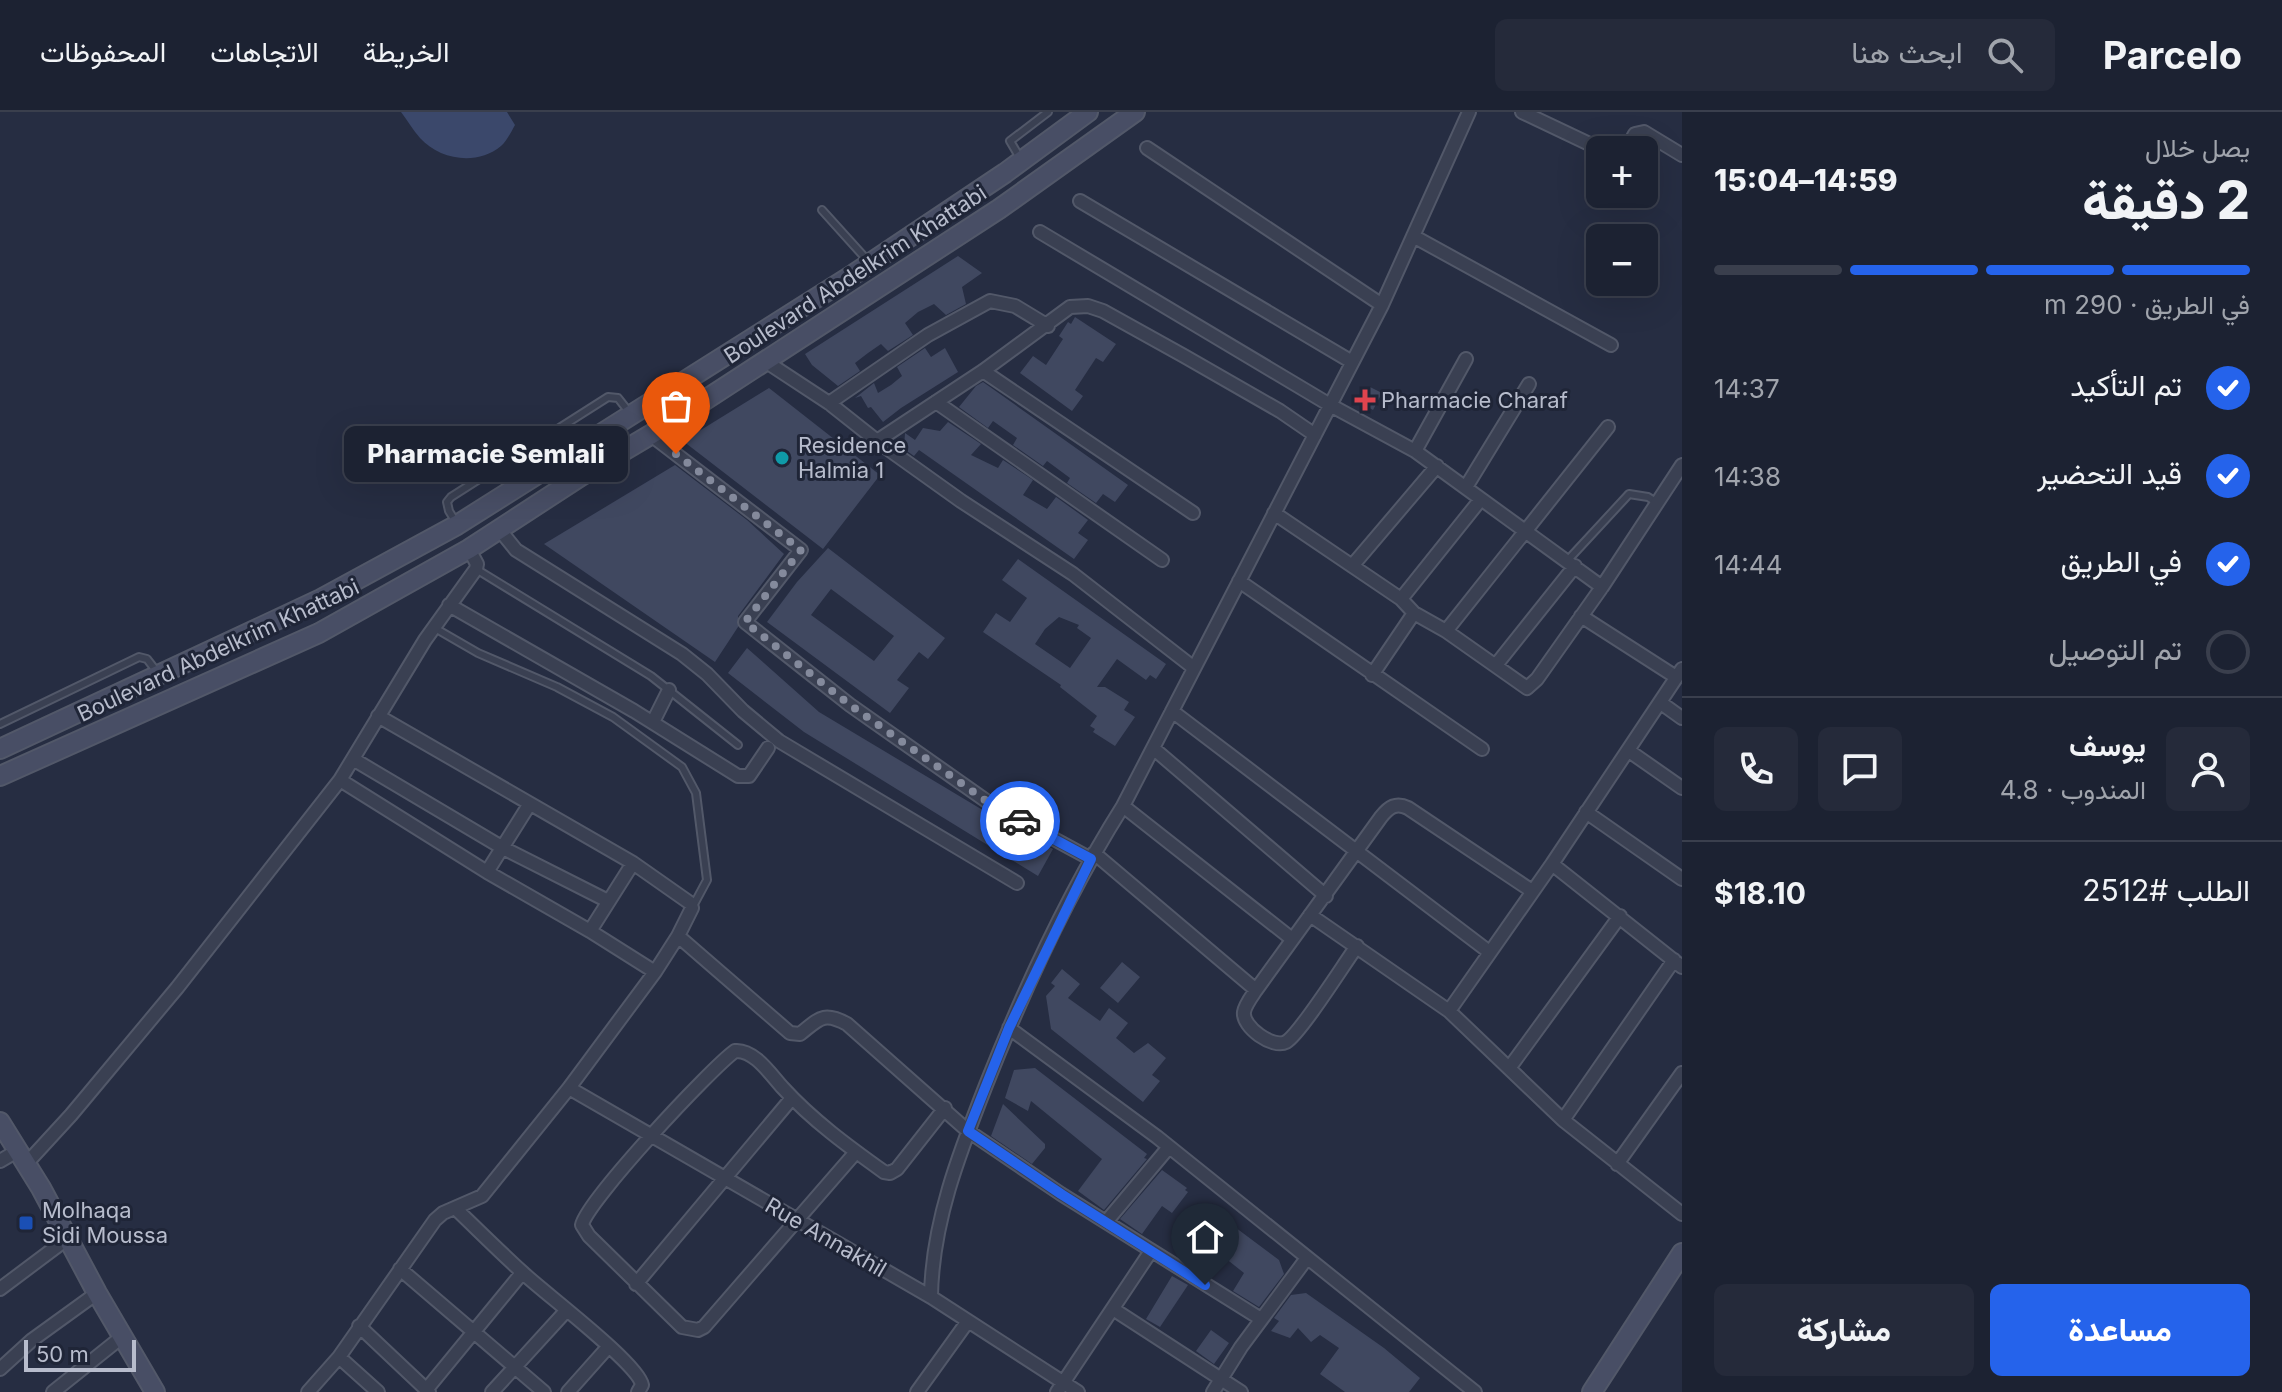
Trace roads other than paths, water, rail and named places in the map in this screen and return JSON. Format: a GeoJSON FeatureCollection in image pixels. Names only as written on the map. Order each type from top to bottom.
{"type":"FeatureCollection","features":[{"type":"Feature","properties":{"kind":"street","name":"Boulevard Abdelkrim Khattabi"},"geometry":{"type":"LineString","coordinates":[[3,747],[321,599],[457,525],[862,269],[1022,161],[1088,112]]}},
{"type":"Feature","properties":{"kind":"street","name":"Boulevard Abdelkrim Khattabi"},"geometry":{"type":"LineString","coordinates":[[9,773],[319,633],[469,549],[827,322],[1049,176],[1135,112]]}},
{"type":"Feature","properties":{"kind":"street"},"geometry":{"type":"LineString","coordinates":[[931,1297],[934,1245],[968,1131],[1009,1028],[1092,856],[1123,806],[1382,305],[1469,112]]}},
{"type":"Feature","properties":{"kind":"street"},"geometry":{"type":"LineString","coordinates":[[1522,112],[1586,142]]}},
{"type":"Feature","properties":{"kind":"street"},"geometry":{"type":"LineString","coordinates":[[1658,140],[1682,155]]}},
{"type":"Feature","properties":{"kind":"street"},"geometry":{"type":"LineString","coordinates":[[1147,148],[1382,305]]}},
{"type":"Feature","properties":{"kind":"street"},"geometry":{"type":"LineString","coordinates":[[1080,201],[1352,362]]}},
{"type":"Feature","properties":{"kind":"street"},"geometry":{"type":"LineString","coordinates":[[1040,232],[1330,405],[1415,451],[1602,587]]}},
{"type":"Feature","properties":{"kind":"street"},"geometry":{"type":"LineString","coordinates":[[1413,236],[1611,345]]}},
{"type":"Feature","properties":{"kind":"street"},"geometry":{"type":"LineString","coordinates":[[827,322],[868,285],[862,269]]}},
{"type":"Feature","properties":{"kind":"street"},"geometry":{"type":"LineString","coordinates":[[829,403],[928,335],[990,301],[1015,306],[1048,326]]}},
{"type":"Feature","properties":{"kind":"street"},"geometry":{"type":"LineString","coordinates":[[877,441],[1048,326],[1070,307],[1088,306],[1103,311],[1280,411],[1315,435]]}},
{"type":"Feature","properties":{"kind":"street"},"geometry":{"type":"LineString","coordinates":[[1415,451],[1466,359]]}},
{"type":"Feature","properties":{"kind":"street"},"geometry":{"type":"LineString","coordinates":[[765,361],[829,403],[961,501],[1073,574],[1194,668]]}},
{"type":"Feature","properties":{"kind":"street"},"geometry":{"type":"LineString","coordinates":[[983,371],[1193,513]]}},
{"type":"Feature","properties":{"kind":"street"},"geometry":{"type":"LineString","coordinates":[[1466,487],[1529,384]]}},
{"type":"Feature","properties":{"kind":"street"},"geometry":{"type":"LineString","coordinates":[[936,402],[1162,560]]}},
{"type":"Feature","properties":{"kind":"street"},"geometry":{"type":"LineString","coordinates":[[1446,631],[1608,427]]}},
{"type":"Feature","properties":{"kind":"street"},"geometry":{"type":"LineString","coordinates":[[651,435],[801,550],[745,622],[850,705],[995,807],[1092,856],[1256,990]]}},
{"type":"Feature","properties":{"kind":"street"},"geometry":{"type":"LineString","coordinates":[[1274,513],[1401,599],[1414,613],[1446,631],[1527,688],[1537,679],[1602,587],[1682,465]]}},
{"type":"Feature","properties":{"kind":"street"},"geometry":{"type":"LineString","coordinates":[[1352,566],[1437,466]]}},
{"type":"Feature","properties":{"kind":"street"},"geometry":{"type":"LineString","coordinates":[[1401,599],[1481,499]]}},
{"type":"Feature","properties":{"kind":"street"},"geometry":{"type":"LineString","coordinates":[[499,529],[516,550],[682,654],[779,741],[1017,883]]}},
{"type":"Feature","properties":{"kind":"street"},"geometry":{"type":"LineString","coordinates":[[0,1161],[21,1157],[140,1034],[340,780],[433,627],[476,569],[477,564],[469,549]]}},
{"type":"Feature","properties":{"kind":"street"},"geometry":{"type":"LineString","coordinates":[[1496,665],[1571,563]]}},
{"type":"Feature","properties":{"kind":"street"},"geometry":{"type":"LineString","coordinates":[[1239,581],[1482,749]]}},
{"type":"Feature","properties":{"kind":"street"},"geometry":{"type":"LineString","coordinates":[[449,605],[653,722],[738,776],[749,776],[768,748]]}},
{"type":"Feature","properties":{"kind":"street"},"geometry":{"type":"LineString","coordinates":[[1372,675],[1414,613]]}},
{"type":"Feature","properties":{"kind":"street"},"geometry":{"type":"LineString","coordinates":[[1449,1011],[1629,751],[1679,673],[1581,616]]}},
{"type":"Feature","properties":{"kind":"street"},"geometry":{"type":"LineString","coordinates":[[653,722],[669,690]]}},
{"type":"Feature","properties":{"kind":"street"},"geometry":{"type":"LineString","coordinates":[[1661,703],[1682,718]]}},
{"type":"Feature","properties":{"kind":"street"},"geometry":{"type":"LineString","coordinates":[[1172,711],[1488,951]]}},
{"type":"Feature","properties":{"kind":"street"},"geometry":{"type":"LineString","coordinates":[[308,1392],[339,1357],[435,1220],[482,1196],[569,1088],[655,972],[692,908],[690,903],[633,863],[378,716]]}},
{"type":"Feature","properties":{"kind":"street"},"geometry":{"type":"LineString","coordinates":[[3,747],[9,773]]}},
{"type":"Feature","properties":{"kind":"street"},"geometry":{"type":"LineString","coordinates":[[1153,748],[1326,896]]}},
{"type":"Feature","properties":{"kind":"street"},"geometry":{"type":"LineString","coordinates":[[1629,751],[1682,788]]}},
{"type":"Feature","properties":{"kind":"street"},"geometry":{"type":"LineString","coordinates":[[353,759],[503,848],[608,901]]}},
{"type":"Feature","properties":{"kind":"street"},"geometry":{"type":"LineString","coordinates":[[340,780],[655,972]]}},
{"type":"Feature","properties":{"kind":"street"},"geometry":{"type":"LineString","coordinates":[[487,872],[529,805]]}},
{"type":"Feature","properties":{"kind":"street"},"geometry":{"type":"LineString","coordinates":[[1357,946],[1301,1026],[1282,1044],[1264,1038],[1246,1020],[1244,1012],[1256,990],[1386,810],[1400,805],[1441,828],[1532,891]]}},
{"type":"Feature","properties":{"kind":"street"},"geometry":{"type":"LineString","coordinates":[[1123,806],[1292,939]]}},
{"type":"Feature","properties":{"kind":"street"},"geometry":{"type":"LineString","coordinates":[[1586,812],[1682,879]]}},
{"type":"Feature","properties":{"kind":"street"},"geometry":{"type":"LineString","coordinates":[[590,931],[633,863]]}},
{"type":"Feature","properties":{"kind":"street"},"geometry":{"type":"LineString","coordinates":[[1552,864],[1678,963],[1563,1120]]}},
{"type":"Feature","properties":{"kind":"street"},"geometry":{"type":"LineString","coordinates":[[1310,915],[1449,1011],[1563,1120],[1682,1214]]}},
{"type":"Feature","properties":{"kind":"street"},"geometry":{"type":"LineString","coordinates":[[1510,1067],[1620,916]]}},
{"type":"Feature","properties":{"kind":"street"},"geometry":{"type":"LineString","coordinates":[[678,936],[790,1033],[800,1034],[823,1017],[834,1017],[847,1024],[968,1131],[1261,1319]]}},
{"type":"Feature","properties":{"kind":"street"},"geometry":{"type":"LineString","coordinates":[[1009,1028],[1169,1147],[1475,1392]]}},
{"type":"Feature","properties":{"kind":"street"},"geometry":{"type":"LineString","coordinates":[[856,1152],[704,1327],[698,1330],[682,1327],[589,1236],[581,1222],[651,1136],[735,1051],[746,1052],[792,1098],[884,1172],[892,1172],[945,1108]]}},
{"type":"Feature","properties":{"kind":"street"},"geometry":{"type":"LineString","coordinates":[[1617,1164],[1682,1073]]}},
{"type":"Feature","properties":{"kind":"street","name":"Rue Annakhil"},"geometry":{"type":"LineString","coordinates":[[569,1088],[931,1297],[1060,1387],[1078,1392]]}},
{"type":"Feature","properties":{"kind":"street"},"geometry":{"type":"LineString","coordinates":[[636,1284],[792,1098]]}},
{"type":"Feature","properties":{"kind":"street"},"geometry":{"type":"LineString","coordinates":[[0,1122],[123,1336],[149,1389]]}},
{"type":"Feature","properties":{"kind":"street"},"geometry":{"type":"LineString","coordinates":[[1106,1222],[1169,1147]]}},
{"type":"Feature","properties":{"kind":"street"},"geometry":{"type":"LineString","coordinates":[[455,1208],[522,1273],[609,1346],[641,1379],[638,1392]]}},
{"type":"Feature","properties":{"kind":"street"},"geometry":{"type":"LineString","coordinates":[[0,1289],[68,1238]]}},
{"type":"Feature","properties":{"kind":"street"},"geometry":{"type":"LineString","coordinates":[[1060,1387],[1151,1251]]}},
{"type":"Feature","properties":{"kind":"street"},"geometry":{"type":"LineString","coordinates":[[1592,1392],[1681,1256]]}},
{"type":"Feature","properties":{"kind":"street"},"geometry":{"type":"LineString","coordinates":[[1213,1392],[1261,1319],[1307,1258]]}},
{"type":"Feature","properties":{"kind":"street"},"geometry":{"type":"LineString","coordinates":[[400,1269],[544,1392]]}},
{"type":"Feature","properties":{"kind":"street"},"geometry":{"type":"LineString","coordinates":[[359,1326],[427,1391],[522,1273]]}},
{"type":"Feature","properties":{"kind":"street"},"geometry":{"type":"LineString","coordinates":[[0,1369],[32,1340],[97,1293]]}},
{"type":"Feature","properties":{"kind":"street"},"geometry":{"type":"LineString","coordinates":[[1113,1309],[1241,1392]]}},
{"type":"Feature","properties":{"kind":"street"},"geometry":{"type":"LineString","coordinates":[[492,1392],[566,1311]]}},
{"type":"Feature","properties":{"kind":"street"},"geometry":{"type":"LineString","coordinates":[[917,1392],[968,1321]]}},
{"type":"Feature","properties":{"kind":"street"},"geometry":{"type":"LineString","coordinates":[[53,1392],[123,1336]]}},
{"type":"Feature","properties":{"kind":"street"},"geometry":{"type":"LineString","coordinates":[[568,1392],[609,1346]]}},
{"type":"Feature","properties":{"kind":"street"},"geometry":{"type":"LineString","coordinates":[[339,1357],[378,1392]]}},
{"type":"Feature","properties":{"kind":"lane"},"geometry":{"type":"LineString","coordinates":[[1022,161],[1010,141],[1012,137],[1048,112]]}},
{"type":"Feature","properties":{"kind":"lane"},"geometry":{"type":"LineString","coordinates":[[822,210],[862,269]]}},
{"type":"Feature","properties":{"kind":"lane"},"geometry":{"type":"LineString","coordinates":[[457,525],[447,502],[451,497],[614,396],[631,415]]}},
{"type":"Feature","properties":{"kind":"lane"},"geometry":{"type":"LineString","coordinates":[[1571,563],[1629,494],[1648,497],[1657,503]]}},
{"type":"Feature","properties":{"kind":"lane"},"geometry":{"type":"LineString","coordinates":[[476,569],[651,676],[738,745]]}},
{"type":"Feature","properties":{"kind":"lane"},"geometry":{"type":"LineString","coordinates":[[433,627],[478,653],[557,687],[613,717],[682,767],[696,793],[707,880],[692,908]]}},
{"type":"Feature","properties":{"kind":"lane"},"geometry":{"type":"LineString","coordinates":[[0,724],[139,657],[147,659],[159,675]]}},
{"type":"Feature","properties":{"kind":"water"},"geometry":{"type":"Polygon","coordinates":[[[401,112],[507,112],[515,125],[503,144],[491,152],[459,158],[428,145],[401,112]]]}},
{"type":"Feature","properties":{"kind":"place","name":"Pharmacie Charaf"},"geometry":{"type":"Point","coordinates":[1365,400]}},
{"type":"Feature","properties":{"kind":"place","name":"Pharmacie Semlali"},"geometry":{"type":"Point","coordinates":[676,454]}},
{"type":"Feature","properties":{"kind":"place","name":"Residence Halmia 1"},"geometry":{"type":"Point","coordinates":[782,458]}},
{"type":"Feature","properties":{"kind":"place","name":"Molhaqa Sidi Moussa"},"geometry":{"type":"Point","coordinates":[26,1223]}}]}
